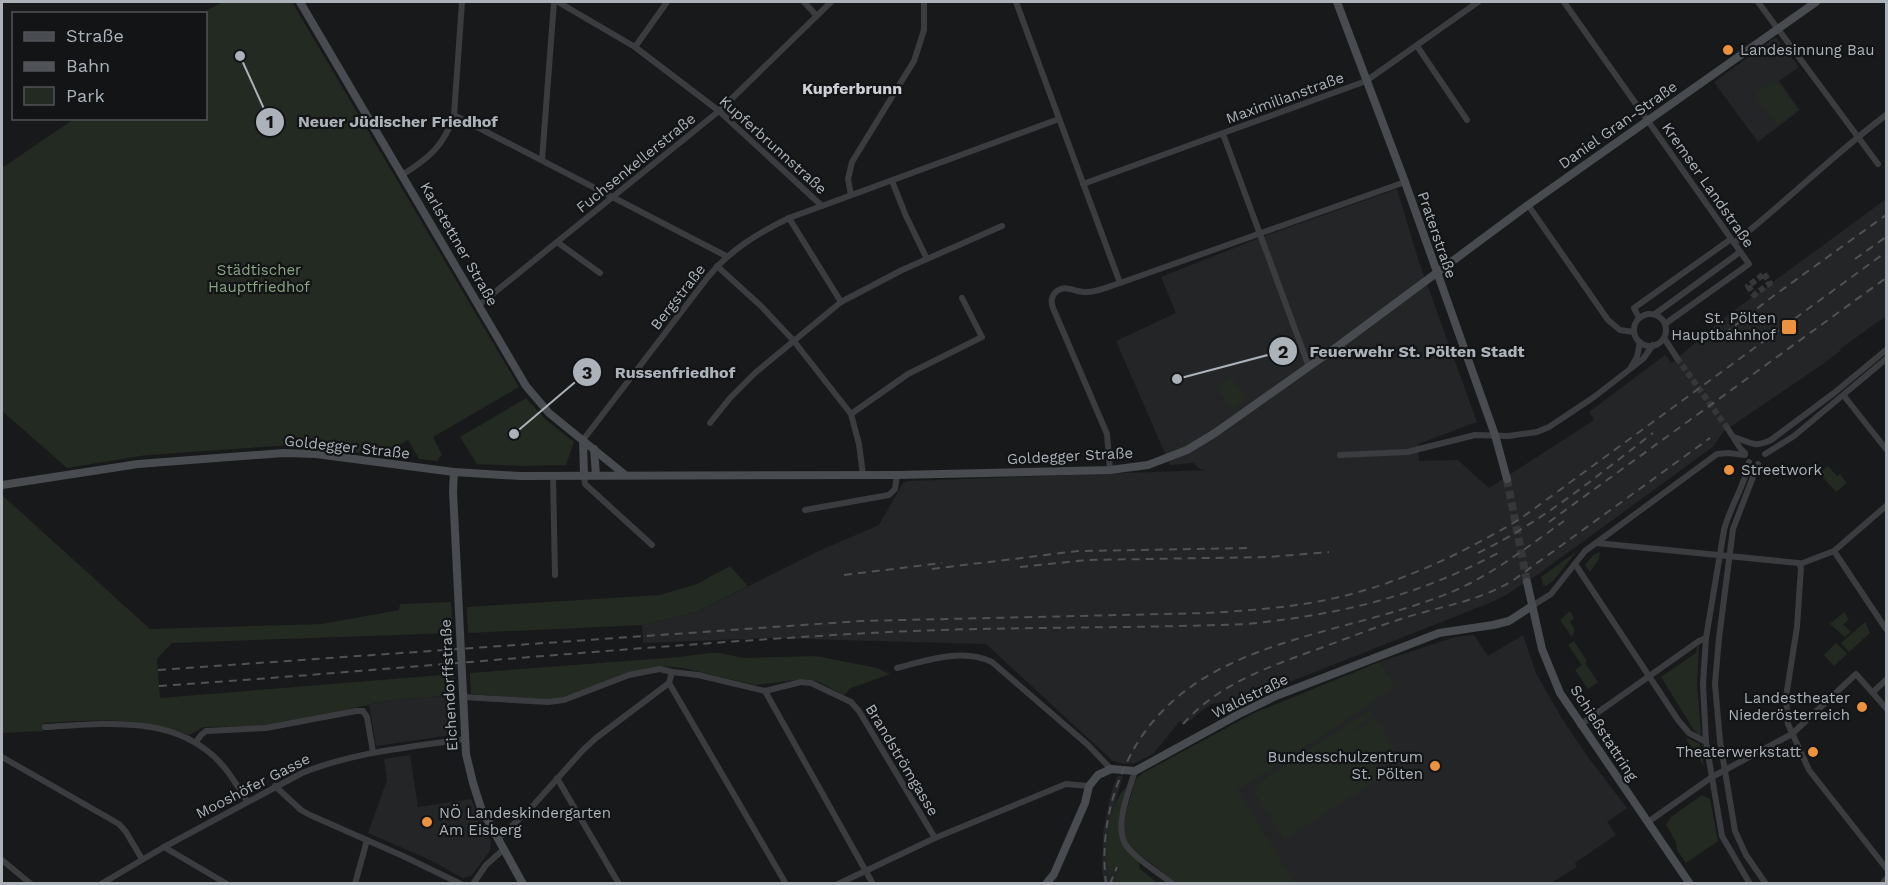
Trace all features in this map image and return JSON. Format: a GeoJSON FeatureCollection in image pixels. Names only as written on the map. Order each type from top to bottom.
{"type":"FeatureCollection","features":[{"type":"Feature","properties":{"kind":"main road","name":"Karlstettner Straße"},"geometry":{"type":"LineString","coordinates":[[300,2],[526,386],[549,413],[625,475]]}},
{"type":"Feature","properties":{"kind":"main road","name":"Praterstraße"},"geometry":{"type":"LineString","coordinates":[[1337,2],[1405,182],[1494,435],[1507,479]]}},
{"type":"Feature","properties":{"kind":"main road","name":"Daniel Gran-Straße"},"geometry":{"type":"LineString","coordinates":[[1436,272],[1816,2]]}},
{"type":"Feature","properties":{"kind":"main road","name":"Goldegger Straße"},"geometry":{"type":"LineString","coordinates":[[2,485],[158,461],[284,453],[316,454],[454,472],[500,475],[897,475],[1110,470],[1148,465],[1187,450],[1215,433],[1309,367],[1436,272]]}},
{"type":"Feature","properties":{"kind":"main road"},"geometry":{"type":"LineString","coordinates":[[583,440],[584,475]]}},
{"type":"Feature","properties":{"kind":"main road"},"geometry":{"type":"LineString","coordinates":[[594,449],[596,475]]}},
{"type":"Feature","properties":{"kind":"main road","name":"Eichendorffstraße"},"geometry":{"type":"LineString","coordinates":[[454,472],[462,694],[469,769],[476,795],[486,818],[523,884]]}},
{"type":"Feature","properties":{"kind":"main road","name":"Schießstattring"},"geometry":{"type":"LineString","coordinates":[[1527,582],[1540,642],[1560,693],[1690,884]]}},
{"type":"Feature","properties":{"kind":"main road","name":"Waldstraße"},"geometry":{"type":"LineString","coordinates":[[1135,771],[1276,696],[1439,633],[1509,621],[1532,606]]}},
{"type":"Feature","properties":{"kind":"main road"},"geometry":{"type":"LineString","coordinates":[[1046,884],[1054,874],[1081,813],[1089,786],[1098,775],[1111,769],[1135,771]]}},
{"type":"Feature","properties":{"kind":"street"},"geometry":{"type":"LineString","coordinates":[[402,175],[431,156],[449,130],[454,115],[462,2]]}},
{"type":"Feature","properties":{"kind":"street"},"geometry":{"type":"LineString","coordinates":[[542,160],[556,2]]}},
{"type":"Feature","properties":{"kind":"street","name":"Kupferbrunnstraße"},"geometry":{"type":"LineString","coordinates":[[556,2],[635,47],[719,111],[822,206],[1059,120]]}},
{"type":"Feature","properties":{"kind":"street"},"geometry":{"type":"LineString","coordinates":[[635,47],[667,2]]}},
{"type":"Feature","properties":{"kind":"street"},"geometry":{"type":"LineString","coordinates":[[804,2],[817,16]]}},
{"type":"Feature","properties":{"kind":"street","name":"Fuchsenkellerstraße"},"geometry":{"type":"LineString","coordinates":[[479,304],[719,111],[831,2]]}},
{"type":"Feature","properties":{"kind":"street"},"geometry":{"type":"LineString","coordinates":[[851,195],[848,179],[852,162],[914,61],[924,30],[924,2]]}},
{"type":"Feature","properties":{"kind":"street"},"geometry":{"type":"LineString","coordinates":[[1016,2],[1120,283]]}},
{"type":"Feature","properties":{"kind":"street","name":"Maximilianstraße"},"geometry":{"type":"LineString","coordinates":[[1083,184],[1366,81],[1478,2]]}},
{"type":"Feature","properties":{"kind":"street","name":"Kremser Landstraße"},"geometry":{"type":"LineString","coordinates":[[1564,2],[1749,264],[1665,324]]}},
{"type":"Feature","properties":{"kind":"street"},"geometry":{"type":"LineString","coordinates":[[1758,2],[1878,164]]}},
{"type":"Feature","properties":{"kind":"street"},"geometry":{"type":"LineString","coordinates":[[1417,46],[1467,120]]}},
{"type":"Feature","properties":{"kind":"street"},"geometry":{"type":"LineString","coordinates":[[454,115],[726,256]]}},
{"type":"Feature","properties":{"kind":"street"},"geometry":{"type":"LineString","coordinates":[[1639,318],[1634,308],[1732,241],[1784,202],[1858,136],[1887,115]]}},
{"type":"Feature","properties":{"kind":"street"},"geometry":{"type":"LineString","coordinates":[[1222,134],[1309,367]]}},
{"type":"Feature","properties":{"kind":"street"},"geometry":{"type":"LineString","coordinates":[[892,181],[927,259]]}},
{"type":"Feature","properties":{"kind":"street"},"geometry":{"type":"LineString","coordinates":[[1110,470],[1107,434],[1051,303],[1053,296],[1062,288],[1087,292],[1120,283],[1405,182]]}},
{"type":"Feature","properties":{"kind":"street"},"geometry":{"type":"LineString","coordinates":[[1528,205],[1608,321],[1620,330],[1634,332]]}},
{"type":"Feature","properties":{"kind":"street","name":"Bergstraße"},"geometry":{"type":"LineString","coordinates":[[583,440],[726,256],[751,238],[789,218],[822,206]]}},
{"type":"Feature","properties":{"kind":"street"},"geometry":{"type":"LineString","coordinates":[[789,218],[841,302]]}},
{"type":"Feature","properties":{"kind":"street"},"geometry":{"type":"LineString","coordinates":[[710,423],[730,398],[755,373],[841,302],[927,259],[1002,226]]}},
{"type":"Feature","properties":{"kind":"street"},"geometry":{"type":"LineString","coordinates":[[557,242],[600,273]]}},
{"type":"Feature","properties":{"kind":"street"},"geometry":{"type":"LineString","coordinates":[[1653,345],[1649,346],[1641,342],[1634,332],[1639,318],[1655,314],[1740,252]]}},
{"type":"Feature","properties":{"kind":"street"},"geometry":{"type":"LineString","coordinates":[[717,266],[793,340],[851,414],[859,444],[863,475]]}},
{"type":"Feature","properties":{"kind":"street"},"geometry":{"type":"LineString","coordinates":[[851,414],[908,374],[982,336],[962,298]]}},
{"type":"Feature","properties":{"kind":"street"},"geometry":{"type":"LineString","coordinates":[[1340,455],[1407,452],[1475,435],[1527,435],[1549,427],[1629,370],[1643,359],[1653,345],[1664,338],[1665,324],[1655,314]]}},
{"type":"Feature","properties":{"kind":"street"},"geometry":{"type":"LineString","coordinates":[[1664,338],[1677,358]]}},
{"type":"Feature","properties":{"kind":"street"},"geometry":{"type":"LineString","coordinates":[[1629,370],[1637,357],[1641,342]]}},
{"type":"Feature","properties":{"kind":"street"},"geometry":{"type":"LineString","coordinates":[[1734,437],[1760,445],[1772,440],[1887,350]]}},
{"type":"Feature","properties":{"kind":"street"},"geometry":{"type":"LineString","coordinates":[[1766,884],[1746,855],[1735,831],[1720,741],[1715,684],[1733,529],[1758,464],[1766,454],[1794,436],[1887,359]]}},
{"type":"Feature","properties":{"kind":"street"},"geometry":{"type":"LineString","coordinates":[[1844,396],[1887,449]]}},
{"type":"Feature","properties":{"kind":"street"},"geometry":{"type":"LineString","coordinates":[[1728,429],[1749,462],[1746,477],[1728,514],[1706,638],[1704,684],[1706,742],[1722,836],[1750,884]]}},
{"type":"Feature","properties":{"kind":"street"},"geometry":{"type":"LineString","coordinates":[[1745,454],[1747,447],[1751,444]]}},
{"type":"Feature","properties":{"kind":"street"},"geometry":{"type":"LineString","coordinates":[[1760,445],[1766,454]]}},
{"type":"Feature","properties":{"kind":"street"},"geometry":{"type":"LineString","coordinates":[[1532,606],[1551,594],[1575,564],[1596,543],[1717,454],[1745,454]]}},
{"type":"Feature","properties":{"kind":"street"},"geometry":{"type":"LineString","coordinates":[[1749,462],[1758,464]]}},
{"type":"Feature","properties":{"kind":"street"},"geometry":{"type":"LineString","coordinates":[[553,475],[555,576]]}},
{"type":"Feature","properties":{"kind":"street"},"geometry":{"type":"LineString","coordinates":[[584,475],[585,484],[652,545]]}},
{"type":"Feature","properties":{"kind":"street"},"geometry":{"type":"LineString","coordinates":[[804,510],[889,495],[895,489],[897,475]]}},
{"type":"Feature","properties":{"kind":"street"},"geometry":{"type":"LineString","coordinates":[[1801,566],[1834,551],[1887,506]]}},
{"type":"Feature","properties":{"kind":"street"},"geometry":{"type":"LineString","coordinates":[[1596,543],[1798,562],[1801,566],[1797,627],[1786,697],[1788,724],[1809,770],[1887,868]]}},
{"type":"Feature","properties":{"kind":"street"},"geometry":{"type":"LineString","coordinates":[[1834,551],[1885,624]]}},
{"type":"Feature","properties":{"kind":"street"},"geometry":{"type":"LineString","coordinates":[[1575,564],[1683,727],[1706,742]]}},
{"type":"Feature","properties":{"kind":"street"},"geometry":{"type":"LineString","coordinates":[[1580,725],[1706,638]]}},
{"type":"Feature","properties":{"kind":"street"},"geometry":{"type":"LineString","coordinates":[[897,668],[939,657],[983,657],[992,662],[1062,722],[1111,769]]}},
{"type":"Feature","properties":{"kind":"street"},"geometry":{"type":"LineString","coordinates":[[462,694],[548,702],[564,700],[629,675],[655,669],[672,672],[669,683],[596,738],[530,809],[498,839]]}},
{"type":"Feature","properties":{"kind":"street","name":"Brandströmgasse"},"geometry":{"type":"LineString","coordinates":[[672,672],[698,675],[765,691],[801,682],[811,683],[855,705],[935,838]]}},
{"type":"Feature","properties":{"kind":"street"},"geometry":{"type":"LineString","coordinates":[[1648,822],[1712,777],[1792,734],[1856,674],[1887,708]]}},
{"type":"Feature","properties":{"kind":"street"},"geometry":{"type":"LineString","coordinates":[[1872,691],[1887,680]]}},
{"type":"Feature","properties":{"kind":"street"},"geometry":{"type":"LineString","coordinates":[[669,683],[786,884]]}},
{"type":"Feature","properties":{"kind":"street"},"geometry":{"type":"LineString","coordinates":[[765,691],[873,884]]}},
{"type":"Feature","properties":{"kind":"street"},"geometry":{"type":"LineString","coordinates":[[196,742],[206,731],[266,728],[363,711],[367,717],[373,753]]}},
{"type":"Feature","properties":{"kind":"street"},"geometry":{"type":"LineString","coordinates":[[45,727],[97,725],[153,727],[176,733],[196,742],[211,754],[223,766],[247,801]]}},
{"type":"Feature","properties":{"kind":"street","name":"Mooshöfer Gasse"},"geometry":{"type":"LineString","coordinates":[[101,884],[247,801],[324,764],[373,753],[465,739]]}},
{"type":"Feature","properties":{"kind":"street"},"geometry":{"type":"LineString","coordinates":[[2,757],[119,824],[142,859]]}},
{"type":"Feature","properties":{"kind":"street"},"geometry":{"type":"LineString","coordinates":[[1135,771],[1123,814],[1122,837],[1130,850],[1173,884]]}},
{"type":"Feature","properties":{"kind":"street"},"geometry":{"type":"LineString","coordinates":[[557,778],[620,884]]}},
{"type":"Feature","properties":{"kind":"street"},"geometry":{"type":"LineString","coordinates":[[838,884],[865,869],[935,838],[1066,784],[1089,786]]}},
{"type":"Feature","properties":{"kind":"street"},"geometry":{"type":"LineString","coordinates":[[275,786],[301,810],[310,815],[461,884]]}},
{"type":"Feature","properties":{"kind":"street"},"geometry":{"type":"LineString","coordinates":[[355,884],[367,840]]}},
{"type":"Feature","properties":{"kind":"street"},"geometry":{"type":"LineString","coordinates":[[165,847],[226,884]]}},
{"type":"Feature","properties":{"kind":"street"},"geometry":{"type":"LineString","coordinates":[[473,884],[486,865],[504,849]]}},
{"type":"Feature","properties":{"kind":"street"},"geometry":{"type":"LineString","coordinates":[[2,860],[31,884]]}},
{"type":"Feature","properties":{"kind":"street"},"geometry":{"type":"LineString","coordinates":[[1882,884],[1887,879]]}},
{"type":"Feature","properties":{"kind":"shaded area"},"geometry":{"type":"Polygon","coordinates":[[[1776,37],[1799,67],[1779,81],[1800,110],[1758,142],[1714,82],[1776,37]]]}},
{"type":"Feature","properties":{"kind":"shaded area"},"geometry":{"type":"Polygon","coordinates":[[[1397,189],[1419,262],[1477,422],[1418,444],[1419,461],[1458,460],[1489,488],[1594,420],[1589,412],[1665,355],[1672,363],[1721,320],[1886,199],[1886,316],[1826,362],[1723,432],[1714,446],[1540,573],[1506,595],[1246,698],[1211,704],[1184,725],[1180,721],[1153,754],[1135,763],[1124,764],[1113,761],[986,644],[769,638],[643,643],[642,625],[697,612],[821,550],[879,525],[903,483],[908,481],[1206,470],[1200,469],[1193,463],[1170,465],[1116,341],[1176,313],[1161,277],[1267,235],[1397,189]]]}},
{"type":"Feature","properties":{"kind":"shaded area","name":"Bundesschulzentrum St. Pölten"},"geometry":{"type":"Polygon","coordinates":[[[1474,635],[1488,656],[1523,635],[1536,673],[1561,717],[1627,808],[1607,822],[1616,835],[1575,863],[1577,867],[1551,883],[1295,884],[1237,790],[1330,731],[1395,685],[1379,662],[1455,637],[1474,635]]]}},
{"type":"Feature","properties":{"kind":"shaded area"},"geometry":{"type":"Polygon","coordinates":[[[456,695],[457,725],[455,732],[451,735],[376,746],[369,705],[392,700],[456,695]]]}},
{"type":"Feature","properties":{"kind":"shaded area","name":"NÖ Landeskindergarten Am Eisberg"},"geometry":{"type":"Polygon","coordinates":[[[410,755],[418,807],[471,799],[491,842],[490,851],[471,876],[463,878],[428,859],[368,833],[387,780],[384,759],[410,755]]]}},
{"type":"Feature","properties":{"kind":"shaded area"},"geometry":{"type":"Polygon","coordinates":[[[1117,776],[1123,776],[1112,813],[1108,837],[1109,879],[1115,866],[1119,868],[1113,883],[1104,884],[1103,833],[1117,776]]]}},
{"type":"Feature","properties":{"kind":"green space","name":"Städtischer Hauptfriedhof"},"geometry":{"type":"Polygon","coordinates":[[[223,2],[292,2],[519,387],[433,437],[442,455],[437,461],[419,459],[408,440],[393,449],[397,457],[292,445],[147,455],[67,468],[2,411],[2,168],[73,120],[207,120],[207,12],[204,12],[223,2]]]}},
{"type":"Feature","properties":{"kind":"green space"},"geometry":{"type":"Polygon","coordinates":[[[1773,81],[1776,85],[1779,84],[1798,110],[1777,125],[1755,95],[1773,81]]]}},
{"type":"Feature","properties":{"kind":"green space"},"geometry":{"type":"Polygon","coordinates":[[[1231,377],[1246,399],[1232,409],[1216,388],[1231,377]]]}},
{"type":"Feature","properties":{"kind":"green space"},"geometry":{"type":"Polygon","coordinates":[[[526,398],[546,420],[574,442],[566,465],[477,464],[460,437],[526,398]]]}},
{"type":"Feature","properties":{"kind":"green space"},"geometry":{"type":"Polygon","coordinates":[[[1828,466],[1837,476],[1840,474],[1847,483],[1836,492],[1819,473],[1828,466]]]}},
{"type":"Feature","properties":{"kind":"green space"},"geometry":{"type":"Polygon","coordinates":[[[2,495],[150,629],[322,624],[399,610],[400,604],[451,602],[453,633],[172,643],[157,659],[160,698],[455,674],[456,695],[392,700],[267,726],[204,727],[189,735],[136,722],[99,720],[44,723],[43,731],[2,733],[2,495]]]}},
{"type":"Feature","properties":{"kind":"green space"},"geometry":{"type":"Polygon","coordinates":[[[1576,552],[1554,580],[1546,586],[1543,585],[1541,577],[1576,552]]]}},
{"type":"Feature","properties":{"kind":"green space"},"geometry":{"type":"Polygon","coordinates":[[[1600,552],[1599,559],[1590,572],[1585,565],[1593,555],[1600,552]]]}},
{"type":"Feature","properties":{"kind":"green space"},"geometry":{"type":"Polygon","coordinates":[[[730,566],[748,586],[697,612],[642,625],[468,633],[467,607],[660,595],[697,584],[730,566]]]}},
{"type":"Feature","properties":{"kind":"green space"},"geometry":{"type":"Polygon","coordinates":[[[1570,611],[1574,618],[1570,622],[1575,630],[1572,637],[1560,620],[1570,611]]]}},
{"type":"Feature","properties":{"kind":"green space"},"geometry":{"type":"Polygon","coordinates":[[[1844,612],[1849,620],[1843,624],[1851,632],[1845,637],[1830,624],[1844,612]]]}},
{"type":"Feature","properties":{"kind":"green space"},"geometry":{"type":"Polygon","coordinates":[[[1865,622],[1870,633],[1849,652],[1841,643],[1865,622]]]}},
{"type":"Feature","properties":{"kind":"green space"},"geometry":{"type":"Polygon","coordinates":[[[1574,641],[1598,682],[1588,689],[1575,670],[1582,665],[1568,645],[1574,641]]]}},
{"type":"Feature","properties":{"kind":"green space"},"geometry":{"type":"Polygon","coordinates":[[[1836,643],[1847,654],[1834,666],[1824,655],[1836,643]]]}},
{"type":"Feature","properties":{"kind":"green space"},"geometry":{"type":"Polygon","coordinates":[[[1697,646],[1699,646],[1697,684],[1700,736],[1661,677],[1696,653],[1697,646]]]}},
{"type":"Feature","properties":{"kind":"green space"},"geometry":{"type":"Polygon","coordinates":[[[709,653],[743,658],[816,656],[877,668],[890,674],[851,688],[844,695],[819,682],[804,679],[755,685],[683,668],[661,666],[564,699],[546,700],[471,694],[470,673],[709,653]]]}},
{"type":"Feature","properties":{"kind":"green space"},"geometry":{"type":"Polygon","coordinates":[[[1379,662],[1396,686],[1238,790],[1295,883],[1177,883],[1127,843],[1123,832],[1127,809],[1137,778],[1143,773],[1254,713],[1379,662]]]}},
{"type":"Feature","properties":{"kind":"green space"},"geometry":{"type":"Polygon","coordinates":[[[1370,710],[1373,715],[1353,729],[1355,731],[1375,718],[1395,749],[1375,763],[1383,776],[1300,830],[1269,782],[1299,830],[1284,839],[1254,792],[1258,790],[1255,785],[1370,710]]]}},
{"type":"Feature","properties":{"kind":"green space"},"geometry":{"type":"Polygon","coordinates":[[[1686,739],[1700,744],[1704,766],[1686,739]]]}},
{"type":"Feature","properties":{"kind":"green space"},"geometry":{"type":"Polygon","coordinates":[[[1126,787],[1119,831],[1138,858],[1140,869],[1158,883],[1113,883],[1119,868],[1115,867],[1109,879],[1107,843],[1110,819],[1119,796],[1126,787]]]}},
{"type":"Feature","properties":{"kind":"green space"},"geometry":{"type":"Polygon","coordinates":[[[1702,795],[1710,799],[1718,841],[1686,863],[1677,850],[1676,842],[1666,825],[1671,817],[1702,795]]]}},
{"type":"Feature","properties":{"kind":"tunnel"},"geometry":{"type":"LineString","coordinates":[[1764,274],[1770,283],[1754,295],[1748,286],[1764,274]]}},
{"type":"Feature","properties":{"kind":"tunnel"},"geometry":{"type":"LineString","coordinates":[[1677,358],[1728,429]]}},
{"type":"Feature","properties":{"kind":"tunnel"},"geometry":{"type":"LineString","coordinates":[[1507,479],[1527,582]]}},
{"type":"Feature","properties":{"kind":"railway"},"geometry":{"type":"LineString","coordinates":[[1724,334],[1886,215]]}},
{"type":"Feature","properties":{"kind":"railway"},"geometry":{"type":"LineString","coordinates":[[1855,259],[1886,237]]}},
{"type":"Feature","properties":{"kind":"railway"},"geometry":{"type":"LineString","coordinates":[[158,670],[860,621],[1207,613],[1292,606],[1348,595],[1399,579],[1449,558],[1520,519],[1886,252]]}},
{"type":"Feature","properties":{"kind":"railway"},"geometry":{"type":"LineString","coordinates":[[1549,522],[1886,278]]}},
{"type":"Feature","properties":{"kind":"railway"},"geometry":{"type":"LineString","coordinates":[[1478,553],[1547,513],[1653,433]]}},
{"type":"Feature","properties":{"kind":"railway"},"geometry":{"type":"LineString","coordinates":[[1183,724],[1214,696],[1231,685],[1268,668],[1382,625],[1468,600],[1503,586],[1710,438]]}},
{"type":"Feature","properties":{"kind":"railway"},"geometry":{"type":"LineString","coordinates":[[1106,884],[1104,853],[1107,822],[1120,778],[1152,722],[1186,691],[1225,667],[1268,648],[1449,593],[1508,560],[1564,521]]}},
{"type":"Feature","properties":{"kind":"railway"},"geometry":{"type":"LineString","coordinates":[[932,569],[1078,551],[1249,548]]}},
{"type":"Feature","properties":{"kind":"railway"},"geometry":{"type":"LineString","coordinates":[[1020,567],[1087,560],[1269,557],[1329,552]]}},
{"type":"Feature","properties":{"kind":"railway"},"geometry":{"type":"LineString","coordinates":[[159,686],[869,633],[1247,624],[1315,615],[1378,601],[1438,581],[1500,552]]}},
{"type":"Feature","properties":{"kind":"railway"},"geometry":{"type":"LineString","coordinates":[[844,575],[942,563]]}},
{"type":"Feature","properties":{"kind":"railway"},"geometry":{"type":"LineString","coordinates":[[1110,884],[1117,867]]}},
{"type":"Feature","properties":{"kind":"place","name":"Landesinnung Bau"},"geometry":{"type":"Point","coordinates":[1728,50]}},
{"type":"Feature","properties":{"kind":"place","name":"Neuer Jüdischer Friedhof"},"geometry":{"type":"Point","coordinates":[240,56]}},
{"type":"Feature","properties":{"kind":"place","name":"St. Pölten Hauptbahnhof"},"geometry":{"type":"Point","coordinates":[1789,327]}},
{"type":"Feature","properties":{"kind":"place","name":"Feuerwehr St. Pölten Stadt"},"geometry":{"type":"Point","coordinates":[1177,379]}},
{"type":"Feature","properties":{"kind":"place","name":"Russenfriedhof"},"geometry":{"type":"Point","coordinates":[514,434]}},
{"type":"Feature","properties":{"kind":"place","name":"Streetwork"},"geometry":{"type":"Point","coordinates":[1729,470]}},
{"type":"Feature","properties":{"kind":"place","name":"Landestheater Niederösterreich"},"geometry":{"type":"Point","coordinates":[1862,707]}},
{"type":"Feature","properties":{"kind":"place","name":"Theaterwerkstatt"},"geometry":{"type":"Point","coordinates":[1813,752]}},
{"type":"Feature","properties":{"kind":"place","name":"Bundesschulzentrum St. Pölten"},"geometry":{"type":"Point","coordinates":[1435,766]}},
{"type":"Feature","properties":{"kind":"place","name":"NÖ Landeskindergarten Am Eisberg"},"geometry":{"type":"Point","coordinates":[427,822]}},
{"type":"Feature","properties":{"kind":"district","name":"Kupferbrunn"},"geometry":{"type":"Point","coordinates":[852,88]}}]}
